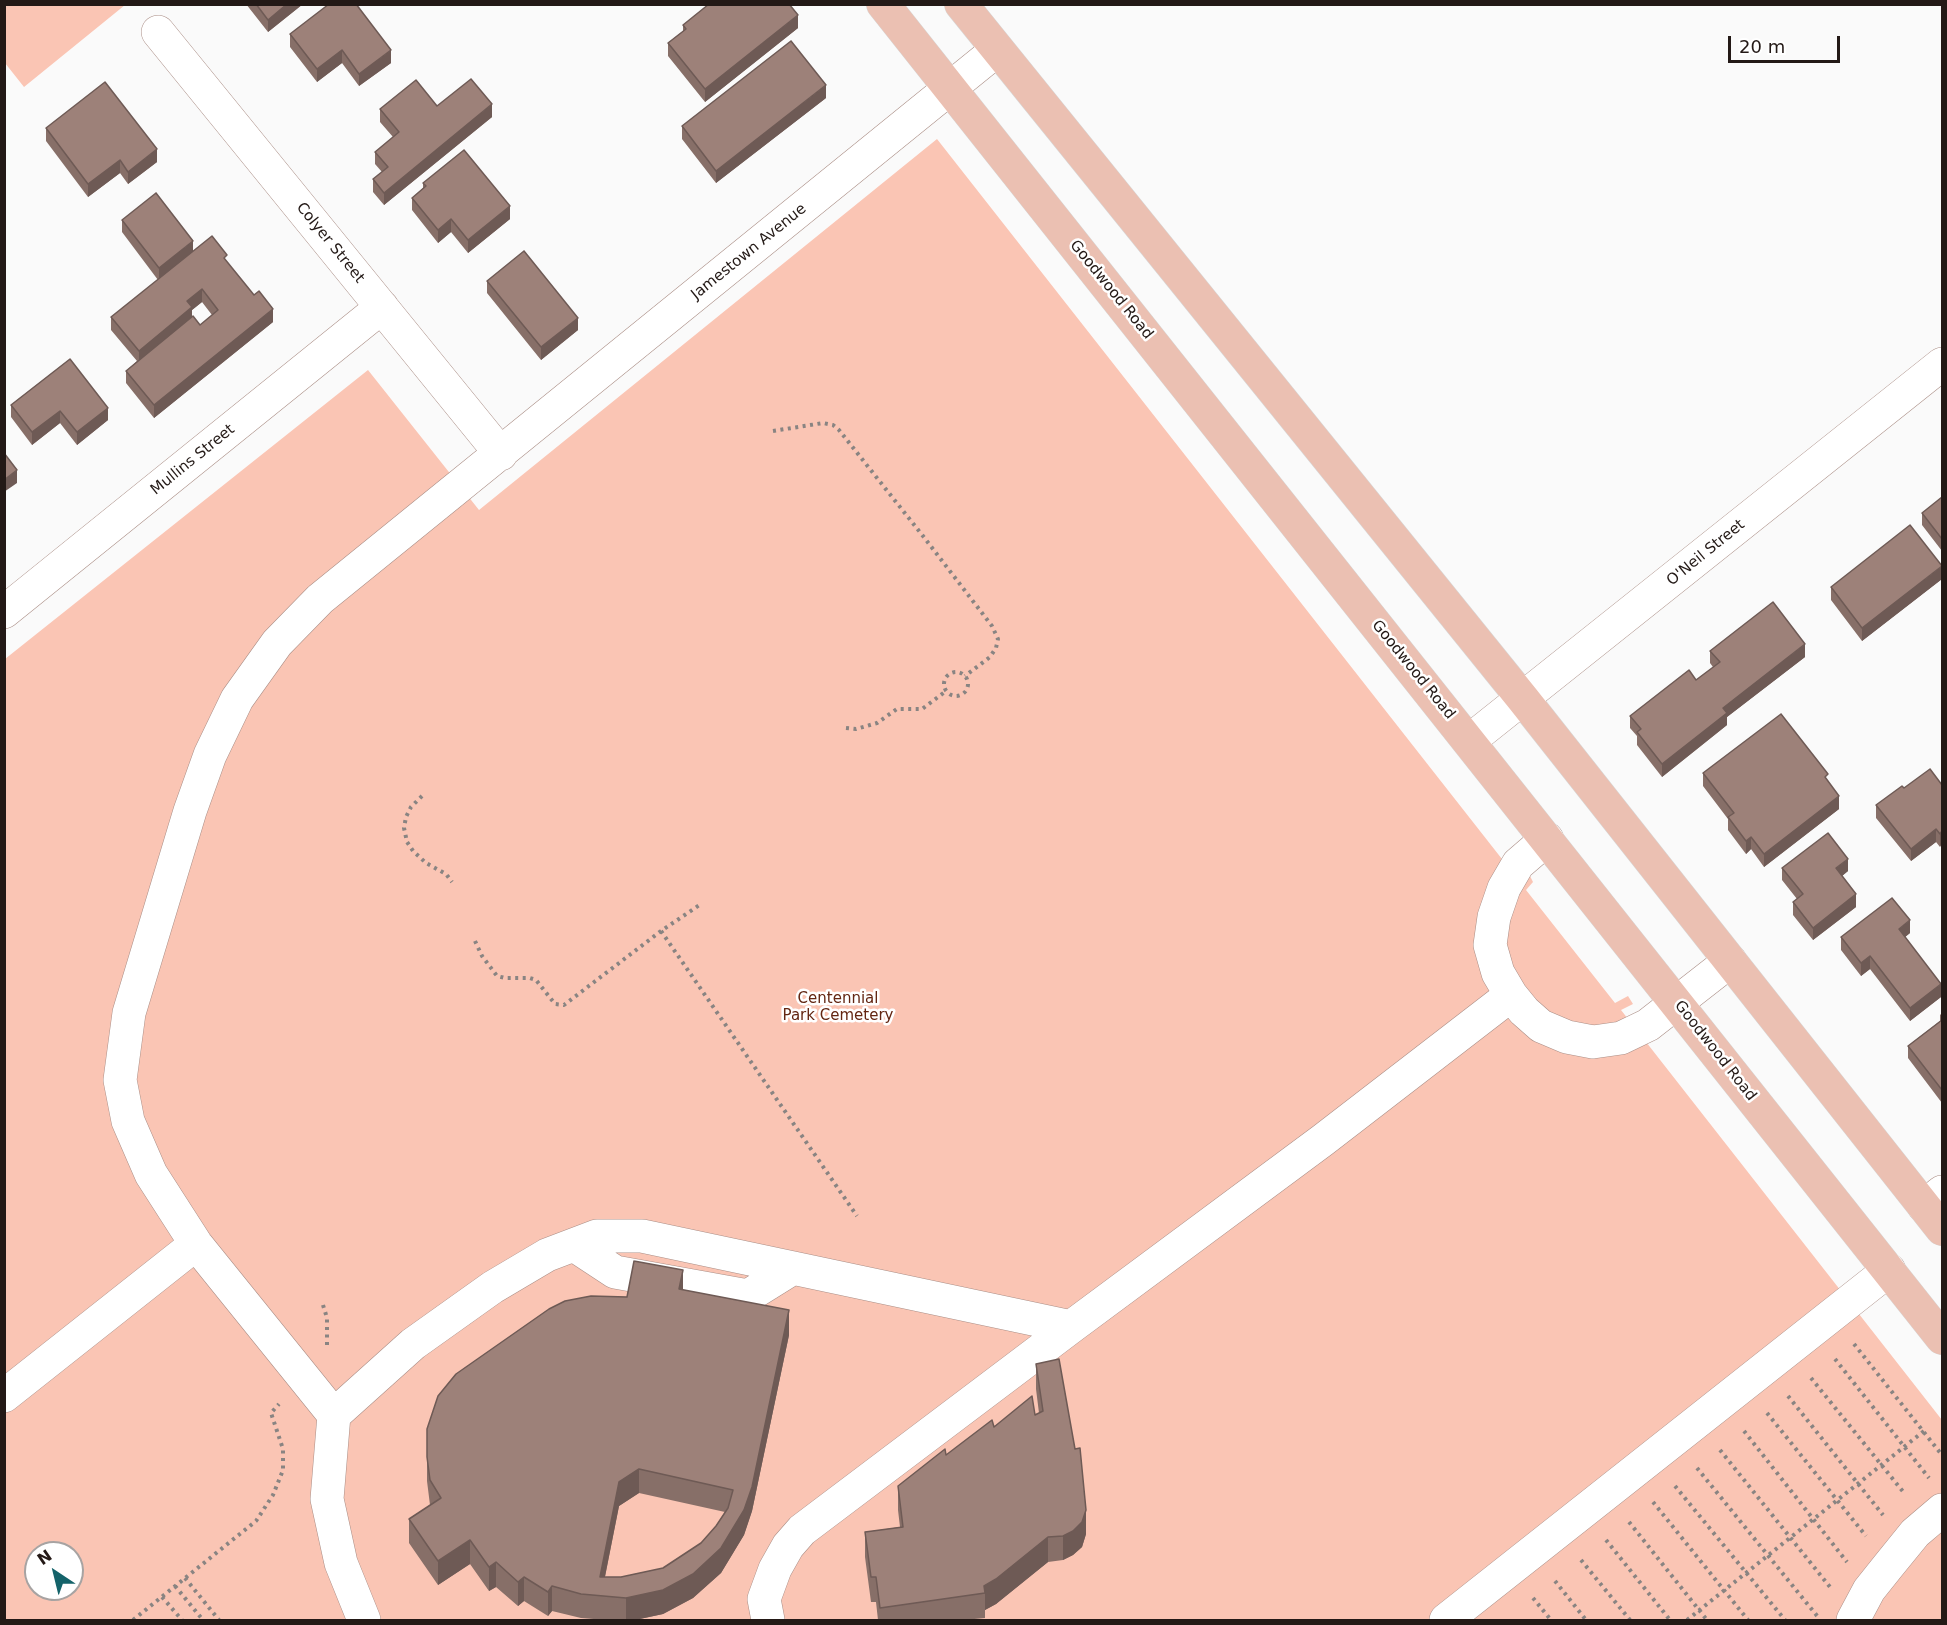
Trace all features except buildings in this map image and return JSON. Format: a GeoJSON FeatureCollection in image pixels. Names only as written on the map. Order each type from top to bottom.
{"type":"FeatureCollection","features":[{"type":"Feature","properties":{"kind":"main road","name":"Goodwood Road"},"geometry":{"type":"LineString","coordinates":[[883,4],[1942,1338]]}},
{"type":"Feature","properties":{"kind":"main road"},"geometry":{"type":"LineString","coordinates":[[961,4],[1523,699],[1730,961],[1936,1209]]}},
{"type":"Feature","properties":{"kind":"street","name":"Colyer Street"},"geometry":{"type":"LineString","coordinates":[[158,32],[501,454]]}},
{"type":"Feature","properties":{"kind":"street","name":"Jamestown Avenue"},"geometry":{"type":"LineString","coordinates":[[334,1415],[196,1244],[151,1174],[128,1121],[120,1080],[129,1013],[190,811],[210,755],[237,699],[277,643],[320,599],[997,50]]}},
{"type":"Feature","properties":{"kind":"street","name":"Mullins Street"},"geometry":{"type":"LineString","coordinates":[[4,612],[382,307]]}},
{"type":"Feature","properties":{"kind":"street","name":"O'Neil Street"},"geometry":{"type":"LineString","coordinates":[[1470,741],[1942,364]]}},
{"type":"Feature","properties":{"kind":"street"},"geometry":{"type":"LineString","coordinates":[[1547,839],[1518,864],[1504,888],[1494,916],[1490,945],[1498,973],[1511,995],[1541,1026],[1567,1037],[1593,1042],[1621,1038],[1648,1025],[1730,961]]}},
{"type":"Feature","properties":{"kind":"street"},"geometry":{"type":"LineString","coordinates":[[768,1620],[764,1599],[775,1569],[788,1546],[802,1530],[1323,1140],[1511,995]]}},
{"type":"Feature","properties":{"kind":"street"},"geometry":{"type":"LineString","coordinates":[[363,1620],[340,1563],[327,1499],[334,1415],[413,1344],[493,1287],[547,1255],[597,1236],[642,1236],[1071,1327]]}},
{"type":"Feature","properties":{"kind":"street"},"geometry":{"type":"LineString","coordinates":[[4,1396],[196,1244]]}},
{"type":"Feature","properties":{"kind":"street"},"geometry":{"type":"LineString","coordinates":[[1446,1620],[1889,1270]]}},
{"type":"Feature","properties":{"kind":"street"},"geometry":{"type":"LineString","coordinates":[[1854,1619],[1907,1546]]}},
{"type":"Feature","properties":{"kind":"path"},"geometry":{"type":"LineString","coordinates":[[773,431],[823,423],[833,425],[923,536],[992,626],[998,639],[996,648],[990,657],[965,676]]}},
{"type":"Feature","properties":{"kind":"path"},"geometry":{"type":"LineString","coordinates":[[958,672],[965,676],[968,687],[963,693],[956,696],[946,691],[944,683],[947,675],[958,672]]}},
{"type":"Feature","properties":{"kind":"path"},"geometry":{"type":"LineString","coordinates":[[846,728],[856,729],[878,723],[897,709],[922,709],[946,691]]}},
{"type":"Feature","properties":{"kind":"path"},"geometry":{"type":"LineString","coordinates":[[422,796],[411,807],[406,817],[404,828],[407,842],[419,857],[446,874],[452,882]]}},
{"type":"Feature","properties":{"kind":"path"},"geometry":{"type":"LineString","coordinates":[[475,941],[482,956],[497,976],[536,980],[555,1004],[564,1005],[661,931],[701,904]]}},
{"type":"Feature","properties":{"kind":"path"},"geometry":{"type":"LineString","coordinates":[[661,931],[856,1216]]}},
{"type":"Feature","properties":{"kind":"path"},"geometry":{"type":"LineString","coordinates":[[1854,1344],[1942,1455]]}},
{"type":"Feature","properties":{"kind":"path"},"geometry":{"type":"LineString","coordinates":[[1835,1359],[1930,1480]]}},
{"type":"Feature","properties":{"kind":"path"},"geometry":{"type":"LineString","coordinates":[[1811,1378],[1881,1465],[1907,1546]]}},
{"type":"Feature","properties":{"kind":"path"},"geometry":{"type":"LineString","coordinates":[[134,1620],[256,1521],[273,1495],[284,1470],[283,1449],[271,1413],[287,1393],[307,1384]]}},
{"type":"Feature","properties":{"kind":"path"},"geometry":{"type":"LineString","coordinates":[[1788,1396],[1907,1546]]}},
{"type":"Feature","properties":{"kind":"path"},"geometry":{"type":"LineString","coordinates":[[1767,1412],[1838,1500],[1907,1546]]}},
{"type":"Feature","properties":{"kind":"path"},"geometry":{"type":"LineString","coordinates":[[1744,1431],[1814,1519],[1907,1546]]}},
{"type":"Feature","properties":{"kind":"path"},"geometry":{"type":"LineString","coordinates":[[1687,1620],[1924,1431]]}},
{"type":"Feature","properties":{"kind":"path"},"geometry":{"type":"LineString","coordinates":[[1720,1450],[1854,1619]]}},
{"type":"Feature","properties":{"kind":"path"},"geometry":{"type":"LineString","coordinates":[[1698,1468],[1821,1620]]}},
{"type":"Feature","properties":{"kind":"path"},"geometry":{"type":"LineString","coordinates":[[1674,1485],[1785,1620]]}},
{"type":"Feature","properties":{"kind":"path"},"geometry":{"type":"LineString","coordinates":[[1653,1503],[1748,1620]]}},
{"type":"Feature","properties":{"kind":"path"},"geometry":{"type":"LineString","coordinates":[[1629,1522],[1707,1620]]}},
{"type":"Feature","properties":{"kind":"path"},"geometry":{"type":"LineString","coordinates":[[1606,1540],[1670,1620]]}},
{"type":"Feature","properties":{"kind":"path"},"geometry":{"type":"LineString","coordinates":[[1581,1559],[1630,1620]]}},
{"type":"Feature","properties":{"kind":"path"},"geometry":{"type":"LineString","coordinates":[[185,1578],[219,1620]]}},
{"type":"Feature","properties":{"kind":"path"},"geometry":{"type":"LineString","coordinates":[[1555,1581],[1586,1620]]}},
{"type":"Feature","properties":{"kind":"path"},"geometry":{"type":"LineString","coordinates":[[175,1586],[203,1620]]}},
{"type":"Feature","properties":{"kind":"path"},"geometry":{"type":"LineString","coordinates":[[162,1597],[182,1620]]}},
{"type":"Feature","properties":{"kind":"path"},"geometry":{"type":"LineString","coordinates":[[1533,1598],[1551,1620]]}},
{"type":"Feature","properties":{"kind":"green space"},"geometry":{"type":"Polygon","coordinates":[[[4,5],[125,5],[24,87],[5,63],[4,5]]]}},
{"type":"Feature","properties":{"kind":"green space","name":"Centennial Park Cemetery"},"geometry":{"type":"Polygon","coordinates":[[[937,139],[1520,882],[1529,874],[1533,882],[1526,890],[1615,1003],[1628,996],[1633,1004],[1621,1010],[1942,1420],[1942,1620],[5,1620],[5,659],[368,370],[479,510],[937,139]]]}}]}
